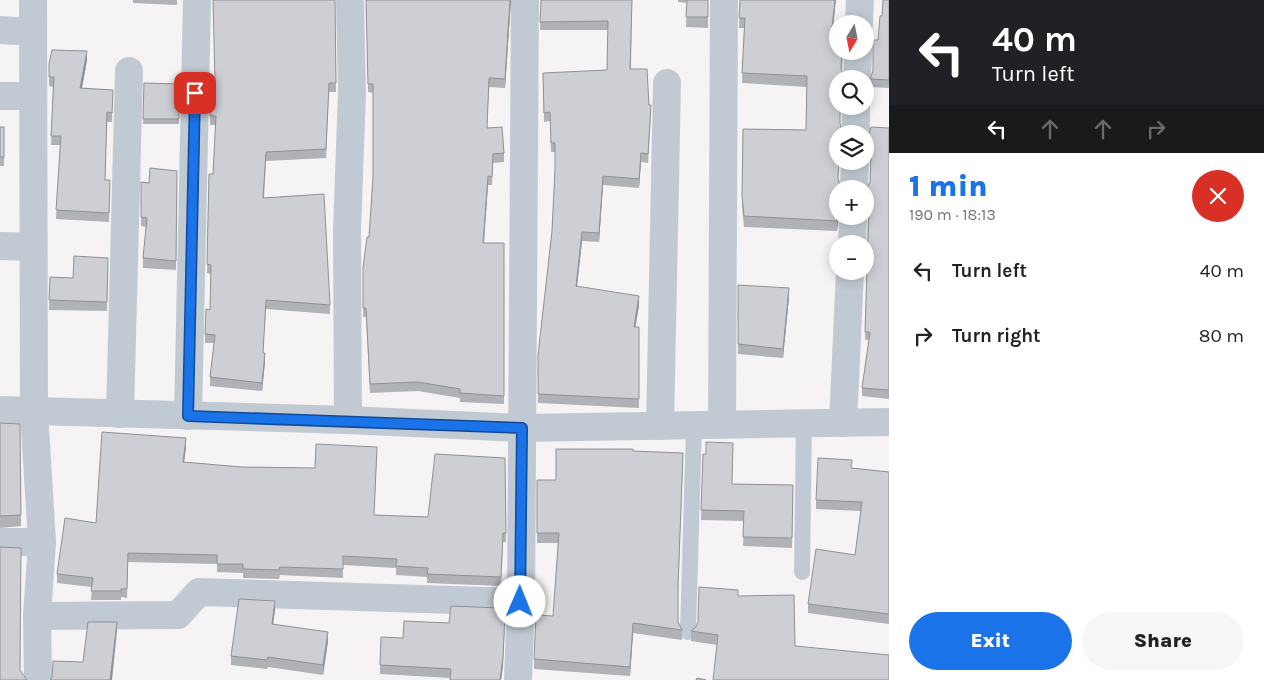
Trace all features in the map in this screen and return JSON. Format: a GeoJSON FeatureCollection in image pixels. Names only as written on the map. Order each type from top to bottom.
{"type":"FeatureCollection","features":[{"type":"Feature","properties":{"kind":"street"},"geometry":{"type":"LineString","coordinates":[[33,0],[32,247],[34,411],[42,542],[37,616],[38,680]]}},
{"type":"Feature","properties":{"kind":"street"},"geometry":{"type":"LineString","coordinates":[[188,416],[197,0]]}},
{"type":"Feature","properties":{"kind":"street"},"geometry":{"type":"LineString","coordinates":[[348,420],[347,230],[352,92],[350,0]]}},
{"type":"Feature","properties":{"kind":"street"},"geometry":{"type":"LineString","coordinates":[[518,680],[526,0]]}},
{"type":"Feature","properties":{"kind":"street"},"geometry":{"type":"LineString","coordinates":[[722,425],[724,0]]}},
{"type":"Feature","properties":{"kind":"street"},"geometry":{"type":"LineString","coordinates":[[859,15],[860,0]]}},
{"type":"Feature","properties":{"kind":"street"},"geometry":{"type":"LineString","coordinates":[[0,30],[32,32]]}},
{"type":"Feature","properties":{"kind":"street"},"geometry":{"type":"LineString","coordinates":[[120,414],[128,71]]}},
{"type":"Feature","properties":{"kind":"street"},"geometry":{"type":"LineString","coordinates":[[660,426],[668,83]]}},
{"type":"Feature","properties":{"kind":"street"},"geometry":{"type":"LineString","coordinates":[[0,96],[32,96]]}},
{"type":"Feature","properties":{"kind":"street"},"geometry":{"type":"LineString","coordinates":[[0,246],[32,247]]}},
{"type":"Feature","properties":{"kind":"street"},"geometry":{"type":"LineString","coordinates":[[843,423],[850,280]]}},
{"type":"Feature","properties":{"kind":"street"},"geometry":{"type":"LineString","coordinates":[[0,410],[348,420],[522,428],[889,422]]}},
{"type":"Feature","properties":{"kind":"street"},"geometry":{"type":"LineString","coordinates":[[0,542],[42,542]]}},
{"type":"Feature","properties":{"kind":"street"},"geometry":{"type":"LineString","coordinates":[[37,616],[178,615],[199,592],[520,602]]}},
{"type":"Feature","properties":{"kind":"lane"},"geometry":{"type":"LineString","coordinates":[[802,572],[804,423]]}},
{"type":"Feature","properties":{"kind":"lane"},"geometry":{"type":"LineString","coordinates":[[688,632],[694,425]]}},
{"type":"Feature","properties":{"kind":"building"},"geometry":{"type":"Polygon","coordinates":[[[213,0],[335,0],[336,83],[329,83],[326,149],[266,152],[263,198],[324,194],[330,305],[266,300],[263,353],[265,353],[262,383],[210,377],[215,335],[205,334],[206,309],[210,310],[211,265],[207,264],[209,174],[213,174],[216,116],[210,116],[211,81],[215,81],[213,0]]]}},
{"type":"Feature","properties":{"kind":"building"},"geometry":{"type":"Polygon","coordinates":[[[366,0],[510,0],[505,79],[489,78],[487,128],[502,127],[504,153],[493,154],[492,177],[488,176],[483,243],[504,243],[504,396],[460,393],[460,389],[418,382],[370,384],[366,308],[363,308],[363,268],[367,237],[369,237],[373,177],[373,84],[368,84],[366,0]]]}},
{"type":"Feature","properties":{"kind":"building"},"geometry":{"type":"Polygon","coordinates":[[[541,0],[632,0],[630,69],[647,69],[649,105],[651,105],[648,154],[641,153],[639,179],[603,176],[599,233],[582,232],[576,286],[639,296],[634,327],[639,327],[639,399],[538,394],[538,355],[552,231],[555,169],[555,143],[551,143],[550,112],[544,113],[543,73],[607,70],[608,21],[540,22],[541,0]]]}},
{"type":"Feature","properties":{"kind":"building"},"geometry":{"type":"Polygon","coordinates":[[[687,0],[708,0],[708,17],[686,17],[687,0]]]}},
{"type":"Feature","properties":{"kind":"building"},"geometry":{"type":"Polygon","coordinates":[[[740,0],[835,0],[833,15],[829,15],[829,60],[841,60],[842,70],[829,70],[829,115],[840,115],[840,125],[829,125],[829,170],[838,170],[838,180],[829,180],[829,221],[744,216],[742,196],[743,129],[806,130],[807,76],[742,73],[745,18],[739,18],[740,0]]]}},
{"type":"Feature","properties":{"kind":"building"},"geometry":{"type":"Polygon","coordinates":[[[883,0],[889,0],[889,80],[874,79],[874,40],[878,40],[880,16],[882,16],[883,0]]]}},
{"type":"Feature","properties":{"kind":"building"},"geometry":{"type":"Polygon","coordinates":[[[52,50],[87,51],[80,88],[113,90],[112,113],[107,112],[105,180],[110,180],[109,213],[56,210],[61,136],[51,136],[54,77],[49,77],[49,64],[52,50]]]}},
{"type":"Feature","properties":{"kind":"building"},"geometry":{"type":"Polygon","coordinates":[[[144,83],[179,84],[179,119],[143,119],[144,83]]]}},
{"type":"Feature","properties":{"kind":"building"},"geometry":{"type":"Polygon","coordinates":[[[0,127],[4,127],[4,157],[0,157],[0,127]]]}},
{"type":"Feature","properties":{"kind":"building"},"geometry":{"type":"Polygon","coordinates":[[[874,127],[889,128],[889,390],[862,388],[870,332],[865,332],[867,280],[874,280],[874,235],[868,235],[868,225],[874,225],[874,180],[870,180],[870,170],[874,170],[874,127]]]}},
{"type":"Feature","properties":{"kind":"building"},"geometry":{"type":"Polygon","coordinates":[[[150,168],[177,171],[176,261],[143,258],[147,218],[141,217],[141,182],[149,183],[150,168]]]}},
{"type":"Feature","properties":{"kind":"building"},"geometry":{"type":"Polygon","coordinates":[[[74,256],[108,258],[107,302],[49,300],[50,277],[73,278],[74,256]]]}},
{"type":"Feature","properties":{"kind":"building"},"geometry":{"type":"Polygon","coordinates":[[[738,285],[789,288],[783,349],[738,344],[738,285]]]}},
{"type":"Feature","properties":{"kind":"building"},"geometry":{"type":"Polygon","coordinates":[[[0,423],[20,424],[21,515],[0,516],[0,423]]]}},
{"type":"Feature","properties":{"kind":"building"},"geometry":{"type":"Polygon","coordinates":[[[102,432],[186,438],[183,462],[242,467],[315,468],[316,444],[377,447],[374,515],[428,517],[435,454],[505,458],[506,533],[503,533],[501,577],[427,574],[428,568],[396,566],[397,559],[343,556],[343,569],[280,567],[279,570],[243,569],[243,564],[217,564],[217,555],[128,553],[127,589],[121,589],[121,591],[91,591],[93,578],[57,574],[65,518],[96,523],[102,432]]]}},
{"type":"Feature","properties":{"kind":"building"},"geometry":{"type":"Polygon","coordinates":[[[706,442],[733,443],[732,484],[793,485],[792,538],[743,537],[744,511],[701,510],[703,454],[706,454],[706,442]]]}},
{"type":"Feature","properties":{"kind":"building"},"geometry":{"type":"Polygon","coordinates":[[[556,449],[633,449],[633,451],[683,453],[678,586],[678,622],[682,630],[633,623],[630,667],[534,659],[536,615],[553,616],[559,533],[537,533],[537,480],[556,480],[556,449]]]}},
{"type":"Feature","properties":{"kind":"building"},"geometry":{"type":"Polygon","coordinates":[[[818,458],[852,460],[851,468],[889,472],[889,614],[808,604],[816,549],[855,555],[862,502],[816,500],[818,458]]]}},
{"type":"Feature","properties":{"kind":"building"},"geometry":{"type":"Polygon","coordinates":[[[0,547],[21,548],[20,670],[27,680],[0,680],[0,547]]]}},
{"type":"Feature","properties":{"kind":"building"},"geometry":{"type":"Polygon","coordinates":[[[699,587],[738,590],[738,596],[794,595],[795,646],[889,655],[889,680],[713,680],[718,635],[691,631],[698,622],[699,587]]]}},
{"type":"Feature","properties":{"kind":"building"},"geometry":{"type":"Polygon","coordinates":[[[239,599],[275,601],[272,624],[328,632],[323,665],[268,657],[267,660],[231,656],[239,599]]]}},
{"type":"Feature","properties":{"kind":"building"},"geometry":{"type":"Polygon","coordinates":[[[451,606],[499,608],[505,613],[500,680],[450,680],[451,669],[380,665],[381,637],[403,638],[404,621],[449,623],[451,606]]]}},
{"type":"Feature","properties":{"kind":"building"},"geometry":{"type":"Polygon","coordinates":[[[88,622],[117,622],[110,680],[50,680],[52,678],[53,661],[83,662],[88,622]]]}},
{"type":"Feature","properties":{"kind":"route"},"geometry":{"type":"LineString","coordinates":[[195,93],[188,416],[348,420],[522,428],[520,602]]}}]}
